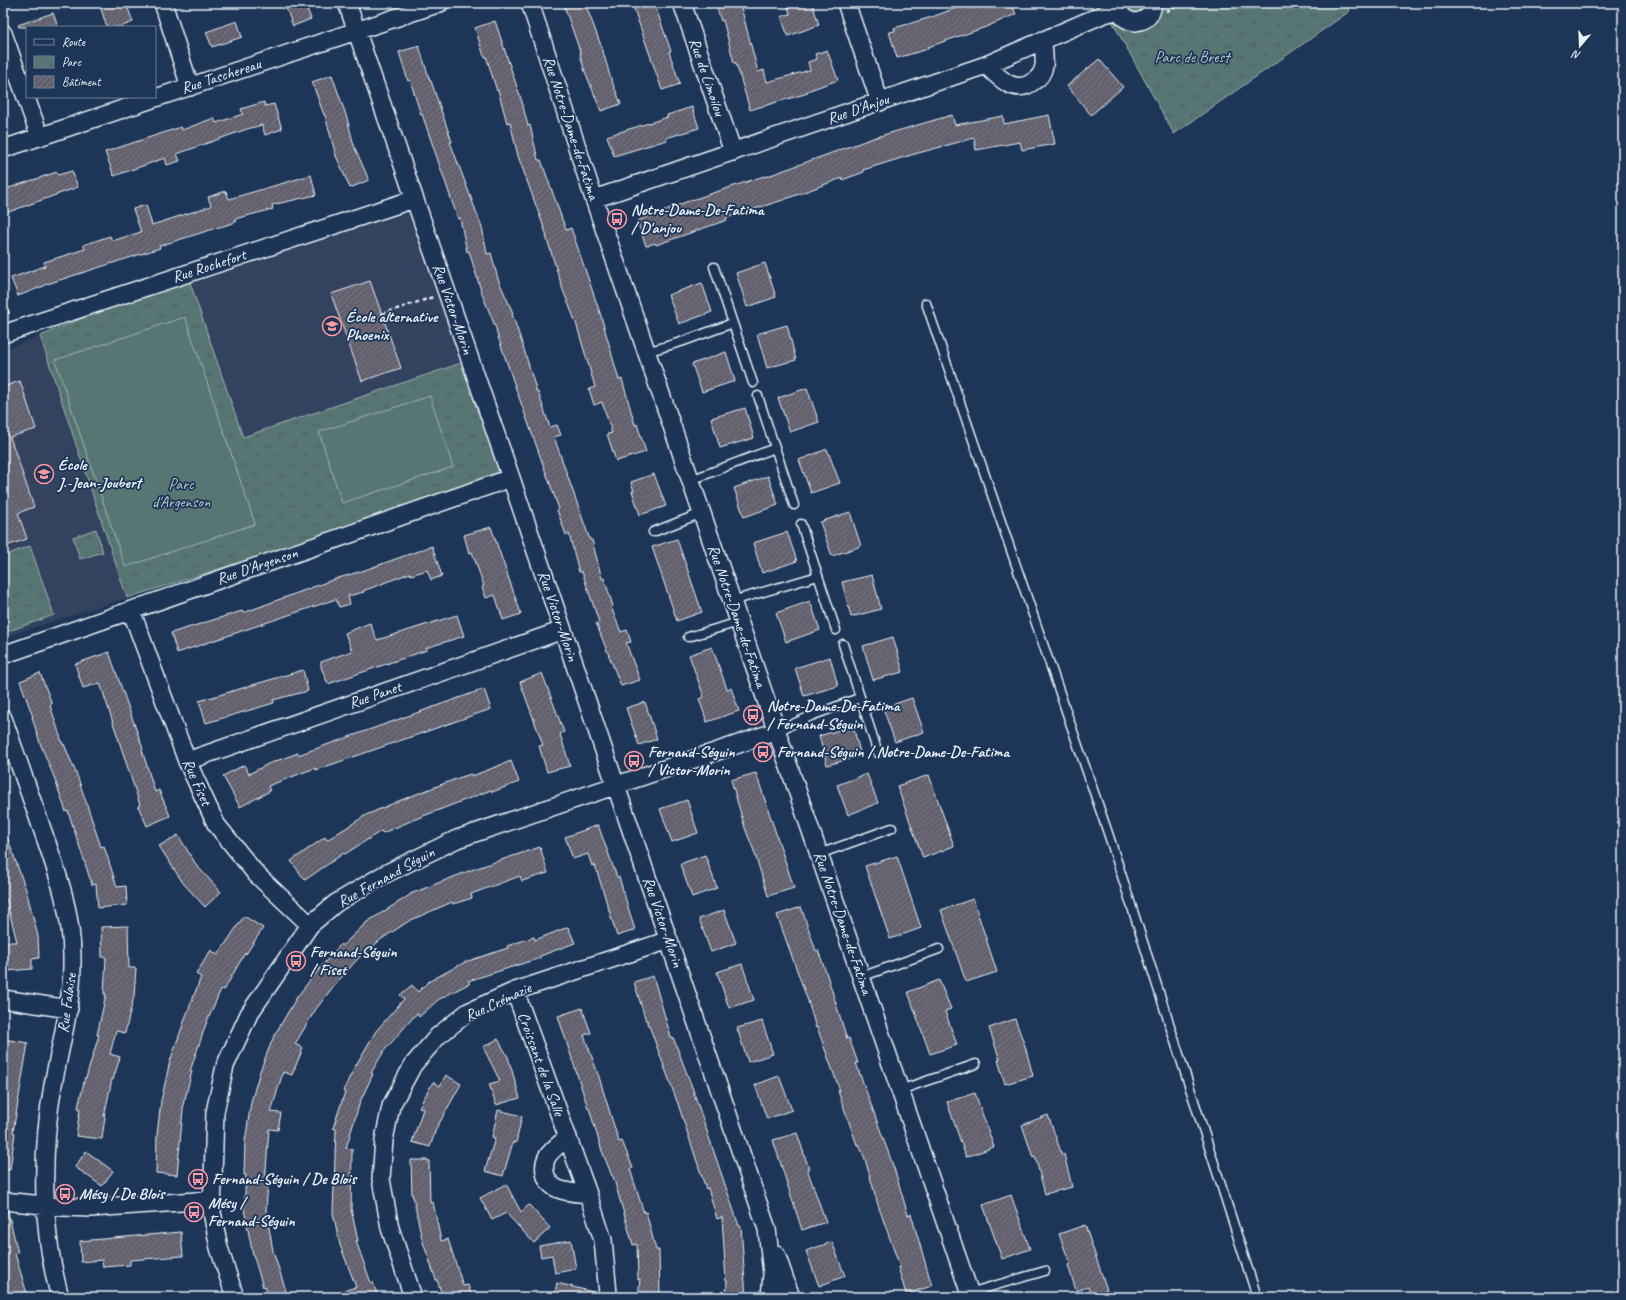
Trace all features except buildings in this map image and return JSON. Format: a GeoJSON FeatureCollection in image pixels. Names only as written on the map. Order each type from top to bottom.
{"type":"FeatureCollection","features":[{"type":"Feature","properties":{"kind":"street"},"geometry":{"type":"LineString","coordinates":[[163,3],[190,86]]}},
{"type":"Feature","properties":{"kind":"street","name":"Rue Victor-Morin"},"geometry":{"type":"LineString","coordinates":[[347,3],[791,1297]]}},
{"type":"Feature","properties":{"kind":"street","name":"Rue Taschereau"},"geometry":{"type":"LineString","coordinates":[[156,98],[440,3]]}},
{"type":"Feature","properties":{"kind":"street","name":"Rue Notre-Dame-de-Fatima"},"geometry":{"type":"LineString","coordinates":[[530,3],[646,352],[970,1295]]}},
{"type":"Feature","properties":{"kind":"street","name":"Rue de Limoilou"},"geometry":{"type":"LineString","coordinates":[[682,3],[733,152]]}},
{"type":"Feature","properties":{"kind":"street"},"geometry":{"type":"LineString","coordinates":[[846,3],[880,102]]}},
{"type":"Feature","properties":{"kind":"street","name":"Rue D'Anjou"},"geometry":{"type":"LineString","coordinates":[[594,199],[986,65],[1119,7],[1124,18],[1135,22],[1146,19],[1152,6]]}},
{"type":"Feature","properties":{"kind":"street"},"geometry":{"type":"LineString","coordinates":[[3,33],[26,98]]}},
{"type":"Feature","properties":{"kind":"street"},"geometry":{"type":"LineString","coordinates":[[986,65],[1000,80],[1010,86],[1018,87],[1031,84],[1039,77],[1043,69],[1043,40]]}},
{"type":"Feature","properties":{"kind":"street"},"geometry":{"type":"LineString","coordinates":[[26,98],[40,137]]}},
{"type":"Feature","properties":{"kind":"street","name":"Rue Taschereau"},"geometry":{"type":"LineString","coordinates":[[3,149],[155,98]]}},
{"type":"Feature","properties":{"kind":"street","name":"Rue Rochefort"},"geometry":{"type":"LineString","coordinates":[[9,332],[414,198]]}},
{"type":"Feature","properties":{"kind":"street","name":"Rue D'Argenson"},"geometry":{"type":"LineString","coordinates":[[3,655],[511,478]]}},
{"type":"Feature","properties":{"kind":"street","name":"Rue Fiset"},"geometry":{"type":"LineString","coordinates":[[131,610],[187,761],[216,824],[256,874],[310,925]]}},
{"type":"Feature","properties":{"kind":"street","name":"Rue Panet"},"geometry":{"type":"LineString","coordinates":[[187,761],[563,630]]}},
{"type":"Feature","properties":{"kind":"street","name":"Rue Falaise"},"geometry":{"type":"LineString","coordinates":[[3,718],[58,874],[68,910],[72,956],[69,1009],[56,1069],[48,1116],[45,1176],[46,1205],[52,1261],[60,1297]]}},
{"type":"Feature","properties":{"kind":"street","name":"Rue Fernand Séguin"},"geometry":{"type":"LineString","coordinates":[[235,1297],[219,1248],[214,1220],[212,1200],[215,1112],[225,1066],[249,1014],[310,925],[336,903],[383,875],[457,839],[616,784],[777,731]]}},
{"type":"Feature","properties":{"kind":"street","name":"Rue Crémazie"},"geometry":{"type":"LineString","coordinates":[[413,1297],[390,1228],[381,1180],[384,1140],[391,1106],[413,1065],[438,1036],[468,1012],[515,991],[669,940]]}},
{"type":"Feature","properties":{"kind":"street","name":"Croissant de la Salle"},"geometry":{"type":"LineString","coordinates":[[515,991],[568,1137],[603,1240],[608,1294],[607,1297]]}},
{"type":"Feature","properties":{"kind":"street"},"geometry":{"type":"LineString","coordinates":[[3,999],[69,1009]]}},
{"type":"Feature","properties":{"kind":"street","name":"Croissant de la Salle"},"geometry":{"type":"LineString","coordinates":[[568,1137],[547,1156],[544,1166],[546,1178],[553,1186],[564,1192],[588,1194]]}},
{"type":"Feature","properties":{"kind":"street"},"geometry":{"type":"LineString","coordinates":[[3,1201],[90,1208],[212,1200]]}},
{"type":"Feature","properties":{"kind":"street","name":"Rue Victor-Morin"},"geometry":{"type":"LineString","coordinates":[[767,1229],[772,1274],[770,1297]]}},
{"type":"Feature","properties":{"kind":"lane"},"geometry":{"type":"LineString","coordinates":[[714,266],[753,383]]}},
{"type":"Feature","properties":{"kind":"lane"},"geometry":{"type":"LineString","coordinates":[[926,303],[1108,836],[1257,1297]]}},
{"type":"Feature","properties":{"kind":"lane"},"geometry":{"type":"LineString","coordinates":[[646,352],[681,342],[732,323]]}},
{"type":"Feature","properties":{"kind":"lane"},"geometry":{"type":"LineString","coordinates":[[758,396],[794,505]]}},
{"type":"Feature","properties":{"kind":"lane"},"geometry":{"type":"LineString","coordinates":[[691,480],[775,448]]}},
{"type":"Feature","properties":{"kind":"lane"},"geometry":{"type":"LineString","coordinates":[[653,532],[702,513]]}},
{"type":"Feature","properties":{"kind":"lane"},"geometry":{"type":"LineString","coordinates":[[800,524],[836,630]]}},
{"type":"Feature","properties":{"kind":"lane"},"geometry":{"type":"LineString","coordinates":[[732,601],[818,576]]}},
{"type":"Feature","properties":{"kind":"lane"},"geometry":{"type":"LineString","coordinates":[[688,637],[739,622]]}},
{"type":"Feature","properties":{"kind":"lane"},"geometry":{"type":"LineString","coordinates":[[843,644],[878,753]]}},
{"type":"Feature","properties":{"kind":"lane"},"geometry":{"type":"LineString","coordinates":[[777,731],[811,716],[860,698]]}},
{"type":"Feature","properties":{"kind":"lane"},"geometry":{"type":"LineString","coordinates":[[819,854],[892,828]]}},
{"type":"Feature","properties":{"kind":"lane"},"geometry":{"type":"LineString","coordinates":[[861,977],[939,949]]}},
{"type":"Feature","properties":{"kind":"lane"},"geometry":{"type":"LineString","coordinates":[[900,1090],[976,1064]]}},
{"type":"Feature","properties":{"kind":"lane"},"geometry":{"type":"LineString","coordinates":[[970,1295],[1045,1271]]}},
{"type":"Feature","properties":{"kind":"path"},"geometry":{"type":"LineString","coordinates":[[1152,6],[1163,12],[1186,3]]}},
{"type":"Feature","properties":{"kind":"path"},"geometry":{"type":"LineString","coordinates":[[382,314],[447,292]]}},
{"type":"Feature","properties":{"kind":"path"},"geometry":{"type":"LineString","coordinates":[[3,297],[9,332]]}},
{"type":"Feature","properties":{"kind":"shaded area","name":"École alternative Phoenix"},"geometry":{"type":"Polygon","coordinates":[[[414,199],[470,359],[243,438],[187,274],[414,199]]]}},
{"type":"Feature","properties":{"kind":"shaded area","name":"École J.-Jean-Joubert"},"geometry":{"type":"Polygon","coordinates":[[[40,336],[127,598],[3,637],[3,350],[40,336]]]}},
{"type":"Feature","properties":{"kind":"green space","name":"Parc de Brest"},"geometry":{"type":"Polygon","coordinates":[[[1136,3],[1344,3],[1350,11],[1174,134],[1107,12],[1136,3]]]}},
{"type":"Feature","properties":{"kind":"green space","name":"Parc d'Argenson"},"geometry":{"type":"Polygon","coordinates":[[[187,274],[243,437],[464,362],[509,477],[127,598],[40,336],[187,274]]]}},
{"type":"Feature","properties":{"kind":"green space"},"geometry":{"type":"Polygon","coordinates":[[[185,317],[255,524],[125,567],[55,360],[185,317]]]}},
{"type":"Feature","properties":{"kind":"green space"},"geometry":{"type":"Polygon","coordinates":[[[430,396],[453,467],[342,503],[319,432],[430,396]]]}},
{"type":"Feature","properties":{"kind":"green space"},"geometry":{"type":"Polygon","coordinates":[[[96,529],[103,552],[80,559],[73,537],[96,529]]]}},
{"type":"Feature","properties":{"kind":"green space"},"geometry":{"type":"Polygon","coordinates":[[[30,546],[54,615],[3,633],[3,556],[30,546]]]}},
{"type":"Feature","properties":{"kind":"place","name":"Notre-Dame-De-Fatima / D'anjou"},"geometry":{"type":"Point","coordinates":[617,219]}},
{"type":"Feature","properties":{"kind":"place","name":"École alternative Phoenix"},"geometry":{"type":"Point","coordinates":[332,326]}},
{"type":"Feature","properties":{"kind":"place","name":"École J.-Jean-Joubert"},"geometry":{"type":"Point","coordinates":[44,474]}},
{"type":"Feature","properties":{"kind":"place","name":"Notre-Dame-De-Fatima / Fernand-Séguin"},"geometry":{"type":"Point","coordinates":[753,715]}},
{"type":"Feature","properties":{"kind":"place","name":"Fernand-Séguin / Notre-Dame-De-Fatima"},"geometry":{"type":"Point","coordinates":[763,752]}},
{"type":"Feature","properties":{"kind":"place","name":"Fernand-Séguin / Victor-Morin"},"geometry":{"type":"Point","coordinates":[634,761]}},
{"type":"Feature","properties":{"kind":"place","name":"Fernand-Séguin / Fiset"},"geometry":{"type":"Point","coordinates":[296,961]}},
{"type":"Feature","properties":{"kind":"place","name":"Fernand-Séguin / De Blois"},"geometry":{"type":"Point","coordinates":[198,1179]}},
{"type":"Feature","properties":{"kind":"place","name":"Mésy / De Blois"},"geometry":{"type":"Point","coordinates":[65,1194]}},
{"type":"Feature","properties":{"kind":"place","name":"Mésy / Fernand-Séguin"},"geometry":{"type":"Point","coordinates":[194,1212]}}]}
